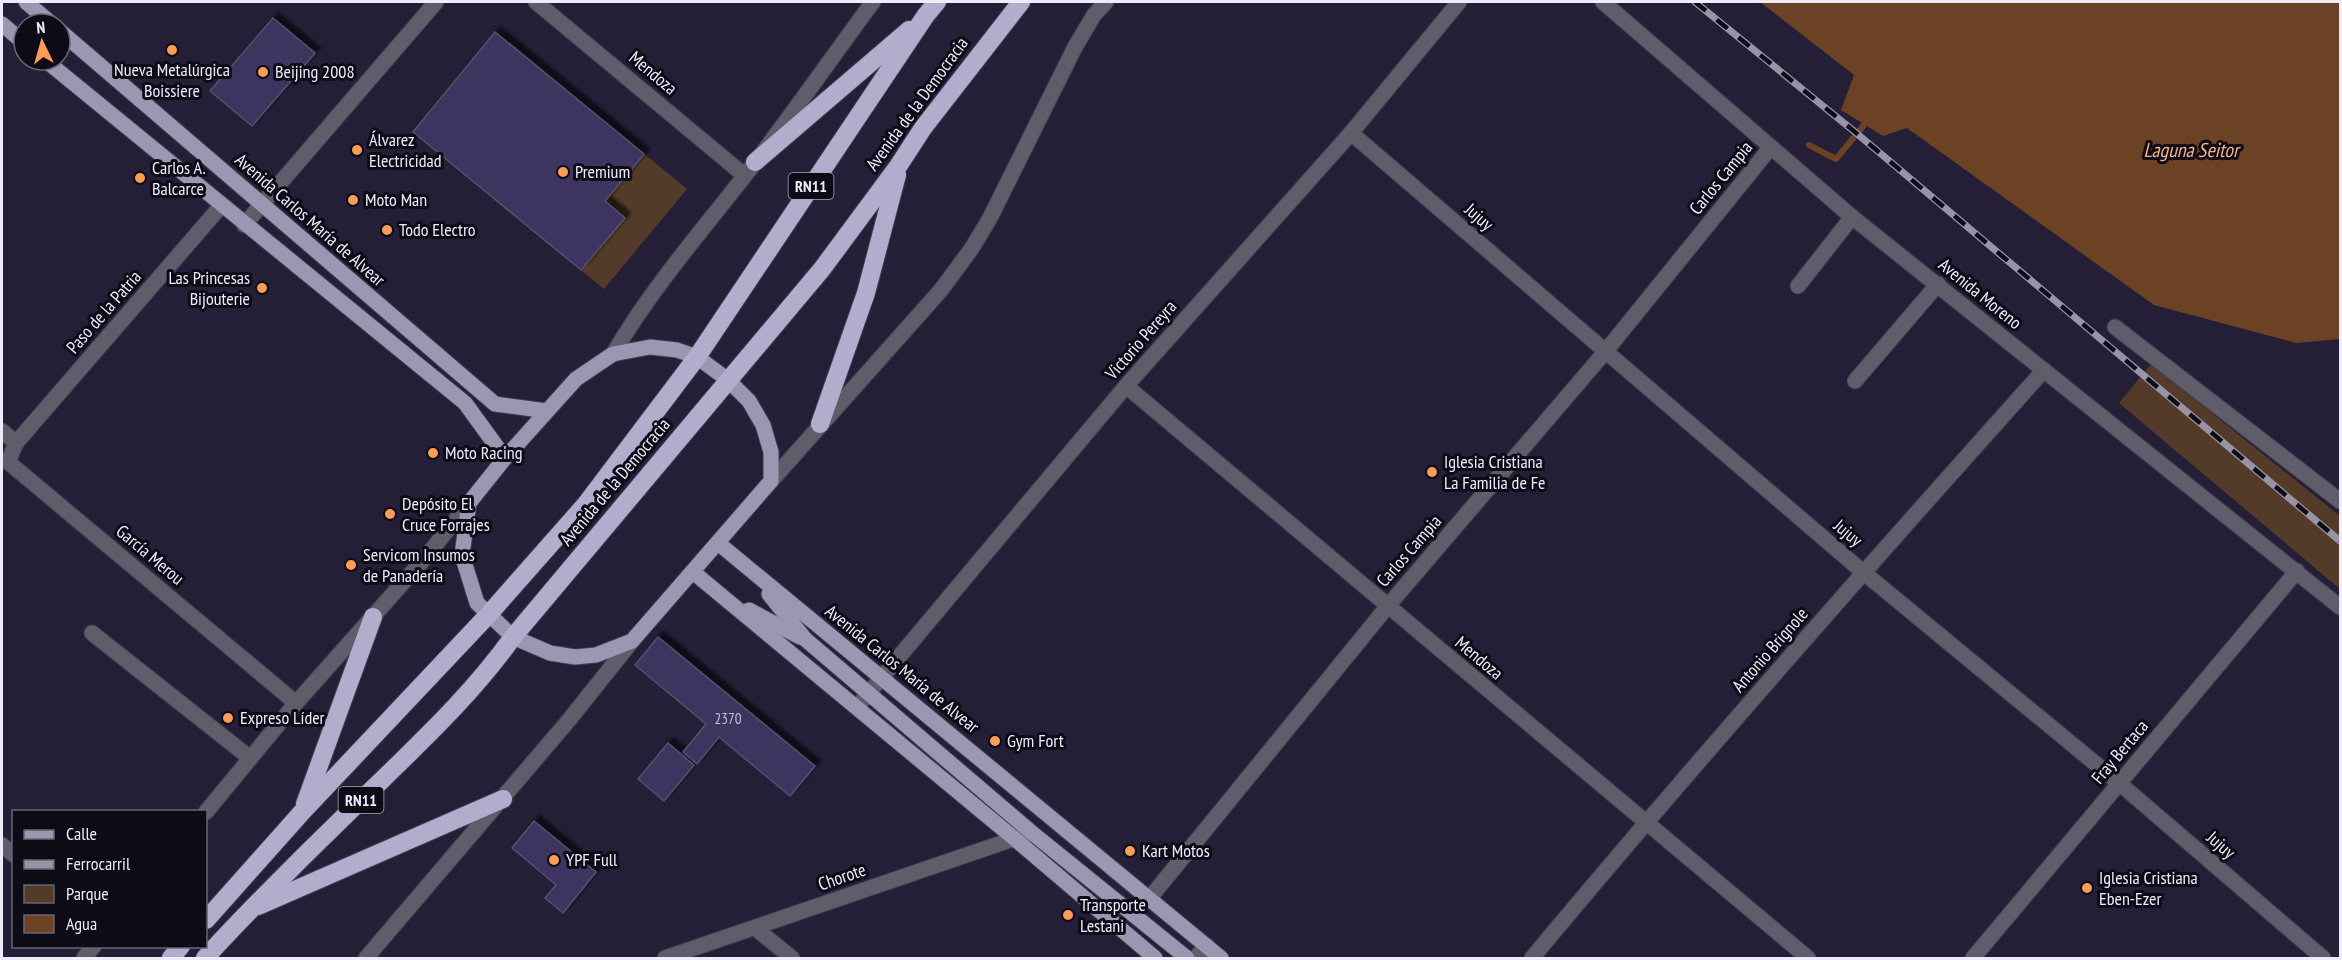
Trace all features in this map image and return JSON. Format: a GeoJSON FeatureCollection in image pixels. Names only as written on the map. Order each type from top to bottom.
{"type":"FeatureCollection","features":[{"type":"Feature","properties":{"kind":"highway","name":"Avenida de la Democracia"},"geometry":{"type":"LineString","coordinates":[[205,958],[248,910],[447,716],[488,672],[513,637],[822,269],[899,165],[923,128],[1021,2]]}},
{"type":"Feature","properties":{"kind":"highway"},"geometry":{"type":"LineString","coordinates":[[750,168],[932,8]]}},
{"type":"Feature","properties":{"kind":"highway","name":"Avenida de la Democracia"},"geometry":{"type":"LineString","coordinates":[[207,919],[303,811],[489,614],[585,504],[697,357],[932,8]]}},
{"type":"Feature","properties":{"kind":"highway"},"geometry":{"type":"LineString","coordinates":[[819,424],[866,293],[899,165]]}},
{"type":"Feature","properties":{"kind":"highway"},"geometry":{"type":"LineString","coordinates":[[303,811],[373,617]]}},
{"type":"Feature","properties":{"kind":"highway"},"geometry":{"type":"LineString","coordinates":[[248,910],[502,799]]}},
{"type":"Feature","properties":{"kind":"main road"},"geometry":{"type":"LineString","coordinates":[[26,2],[38,12]]}},
{"type":"Feature","properties":{"kind":"main road","name":"Avenida Carlos María de Alvear"},"geometry":{"type":"LineString","coordinates":[[72,41],[495,404],[547,411]]}},
{"type":"Feature","properties":{"kind":"main road"},"geometry":{"type":"LineString","coordinates":[[59,72],[221,207],[465,403],[505,458]]}},
{"type":"Feature","properties":{"kind":"main road"},"geometry":{"type":"LineString","coordinates":[[650,347],[677,350],[697,357],[728,380],[749,401],[764,425],[771,452],[771,481],[632,641],[596,655],[575,657],[550,653],[513,637],[477,603],[462,555],[469,503],[505,458],[576,379],[613,354],[650,347]]}},
{"type":"Feature","properties":{"kind":"main road","name":"Avenida Carlos María de Alvear"},"geometry":{"type":"LineString","coordinates":[[718,543],[1221,958]]}},
{"type":"Feature","properties":{"kind":"main road","name":"Avenida Carlos María de Alvear"},"geometry":{"type":"LineString","coordinates":[[751,571],[805,639],[868,695],[1031,832],[1187,958]]}},
{"type":"Feature","properties":{"kind":"main road","name":"Avenida Carlos María de Alvear"},"geometry":{"type":"LineString","coordinates":[[693,572],[1155,958]]}},
{"type":"Feature","properties":{"kind":"main road","name":"Avenida Carlos María de Alvear"},"geometry":{"type":"LineString","coordinates":[[720,595],[805,639]]}},
{"type":"Feature","properties":{"kind":"street"},"geometry":{"type":"LineString","coordinates":[[244,225],[436,2]]}},
{"type":"Feature","properties":{"kind":"street","name":"Mendoza"},"geometry":{"type":"LineString","coordinates":[[536,2],[750,168]]}},
{"type":"Feature","properties":{"kind":"street"},"geometry":{"type":"LineString","coordinates":[[613,354],[636,314],[664,276],[750,168],[873,2]]}},
{"type":"Feature","properties":{"kind":"street"},"geometry":{"type":"LineString","coordinates":[[771,481],[819,424],[941,290],[972,248],[990,218],[1075,47],[1094,15],[1106,2]]}},
{"type":"Feature","properties":{"kind":"street","name":"Victorio Pereyra"},"geometry":{"type":"LineString","coordinates":[[857,707],[1126,386],[1351,133],[1459,2]]}},
{"type":"Feature","properties":{"kind":"street","name":"Avenida Moreno"},"geometry":{"type":"LineString","coordinates":[[1603,2],[1852,217],[2340,607]]}},
{"type":"Feature","properties":{"kind":"street","name":"Jujuy"},"geometry":{"type":"LineString","coordinates":[[1351,133],[1863,572],[2119,783],[2323,958]]}},
{"type":"Feature","properties":{"kind":"street","name":"Carlos Campia"},"geometry":{"type":"LineString","coordinates":[[1149,899],[1387,607],[1605,352],[1771,147]]}},
{"type":"Feature","properties":{"kind":"street","name":"Paso de la Patria"},"geometry":{"type":"LineString","coordinates":[[16,443],[221,207]]}},
{"type":"Feature","properties":{"kind":"street"},"geometry":{"type":"LineString","coordinates":[[1798,286],[1852,217]]}},
{"type":"Feature","properties":{"kind":"street"},"geometry":{"type":"LineString","coordinates":[[1855,381],[1938,285]]}},
{"type":"Feature","properties":{"kind":"street"},"geometry":{"type":"LineString","coordinates":[[2115,327],[2340,501]]}},
{"type":"Feature","properties":{"kind":"street","name":"Antonio Brignole"},"geometry":{"type":"LineString","coordinates":[[1532,958],[1646,821],[1863,572],[2044,370]]}},
{"type":"Feature","properties":{"kind":"street","name":"Mendoza"},"geometry":{"type":"LineString","coordinates":[[1126,386],[1808,958]]}},
{"type":"Feature","properties":{"kind":"street"},"geometry":{"type":"LineString","coordinates":[[2,431],[16,443]]}},
{"type":"Feature","properties":{"kind":"street","name":"García Merou"},"geometry":{"type":"LineString","coordinates":[[16,443],[8,462],[296,703]]}},
{"type":"Feature","properties":{"kind":"street"},"geometry":{"type":"LineString","coordinates":[[207,811],[296,703],[425,558],[469,503]]}},
{"type":"Feature","properties":{"kind":"street","name":"Fray Bertaca"},"geometry":{"type":"LineString","coordinates":[[1973,958],[2297,572]]}},
{"type":"Feature","properties":{"kind":"street"},"geometry":{"type":"LineString","coordinates":[[92,633],[250,758]]}},
{"type":"Feature","properties":{"kind":"street"},"geometry":{"type":"LineString","coordinates":[[366,958],[569,720],[632,641]]}},
{"type":"Feature","properties":{"kind":"street","name":"Chorote"},"geometry":{"type":"LineString","coordinates":[[665,958],[1031,832]]}},
{"type":"Feature","properties":{"kind":"street"},"geometry":{"type":"LineString","coordinates":[[755,928],[792,958]]}},
{"type":"Feature","properties":{"kind":"street"},"geometry":{"type":"LineString","coordinates":[[1195,958],[1207,946]]}},
{"type":"Feature","properties":{"kind":"green space","name":"Premium"},"geometry":{"type":"Polygon","coordinates":[[[495,32],[687,189],[604,289],[413,132],[495,32]]]}},
{"type":"Feature","properties":{"kind":"green space"},"geometry":{"type":"Polygon","coordinates":[[[2151,364],[2340,516],[2340,589],[2119,403],[2151,364]]]}},
{"type":"Feature","properties":{"kind":"water","name":"Laguna Seitor"},"geometry":{"type":"Polygon","coordinates":[[[1760,2],[2340,2],[2340,339],[2296,343],[2154,305],[1907,128],[1883,136],[1841,110],[1854,75],[1760,2]]]}},
{"type":"Feature","properties":{"kind":"building","name":"Beijing 2008"},"geometry":{"type":"Polygon","coordinates":[[[273,18],[315,53],[252,126],[210,91],[273,18]]]}},
{"type":"Feature","properties":{"kind":"building","name":"Premium"},"geometry":{"type":"Polygon","coordinates":[[[495,32],[644,154],[605,201],[625,218],[581,270],[413,132],[495,32]]]}},
{"type":"Feature","properties":{"kind":"building"},"geometry":{"type":"Polygon","coordinates":[[[658,637],[815,766],[790,796],[719,737],[697,764],[683,752],[706,724],[635,665],[658,637]]]}},
{"type":"Feature","properties":{"kind":"building"},"geometry":{"type":"Polygon","coordinates":[[[668,743],[694,765],[664,801],[638,779],[668,743]]]}},
{"type":"Feature","properties":{"kind":"building","name":"YPF Full"},"geometry":{"type":"Polygon","coordinates":[[[534,821],[596,872],[563,913],[545,898],[556,885],[512,848],[534,821]]]}},
{"type":"Feature","properties":{"kind":"waterway"},"geometry":{"type":"LineString","coordinates":[[1809,145],[1836,159],[1864,125]]}},
{"type":"Feature","properties":{"kind":"railway"},"geometry":{"type":"LineString","coordinates":[[1695,2],[1855,132],[2340,541]]}},
{"type":"Feature","properties":{"kind":"place","name":"Nueva Metalúrgica Boissiere"},"geometry":{"type":"Point","coordinates":[172,50]}},
{"type":"Feature","properties":{"kind":"place","name":"Beijing 2008"},"geometry":{"type":"Point","coordinates":[263,72]}},
{"type":"Feature","properties":{"kind":"place","name":"Álvarez Electricidad"},"geometry":{"type":"Point","coordinates":[357,150]}},
{"type":"Feature","properties":{"kind":"place","name":"Premium"},"geometry":{"type":"Point","coordinates":[563,172]}},
{"type":"Feature","properties":{"kind":"place","name":"Carlos A. Balcarce"},"geometry":{"type":"Point","coordinates":[140,178]}},
{"type":"Feature","properties":{"kind":"place","name":"Moto Man"},"geometry":{"type":"Point","coordinates":[353,200]}},
{"type":"Feature","properties":{"kind":"place","name":"Todo Electro"},"geometry":{"type":"Point","coordinates":[387,230]}},
{"type":"Feature","properties":{"kind":"place","name":"Las Princesas Bijouterie"},"geometry":{"type":"Point","coordinates":[262,288]}},
{"type":"Feature","properties":{"kind":"place","name":"Moto Racing"},"geometry":{"type":"Point","coordinates":[433,453]}},
{"type":"Feature","properties":{"kind":"place","name":"Iglesia Cristiana La Familia de Fe"},"geometry":{"type":"Point","coordinates":[1432,472]}},
{"type":"Feature","properties":{"kind":"place","name":"Depósito El Cruce Forrajes"},"geometry":{"type":"Point","coordinates":[390,514]}},
{"type":"Feature","properties":{"kind":"place","name":"Servicom Insumos de Panadería"},"geometry":{"type":"Point","coordinates":[351,565]}},
{"type":"Feature","properties":{"kind":"place","name":"Expreso Líder"},"geometry":{"type":"Point","coordinates":[228,718]}},
{"type":"Feature","properties":{"kind":"place","name":"Gym Fort"},"geometry":{"type":"Point","coordinates":[995,741]}},
{"type":"Feature","properties":{"kind":"place","name":"Kart Motos"},"geometry":{"type":"Point","coordinates":[1130,851]}},
{"type":"Feature","properties":{"kind":"place","name":"YPF Full"},"geometry":{"type":"Point","coordinates":[554,860]}},
{"type":"Feature","properties":{"kind":"place","name":"Iglesia Cristiana Eben-Ezer"},"geometry":{"type":"Point","coordinates":[2087,888]}},
{"type":"Feature","properties":{"kind":"place","name":"Transporte Lestani"},"geometry":{"type":"Point","coordinates":[1068,915]}}]}
